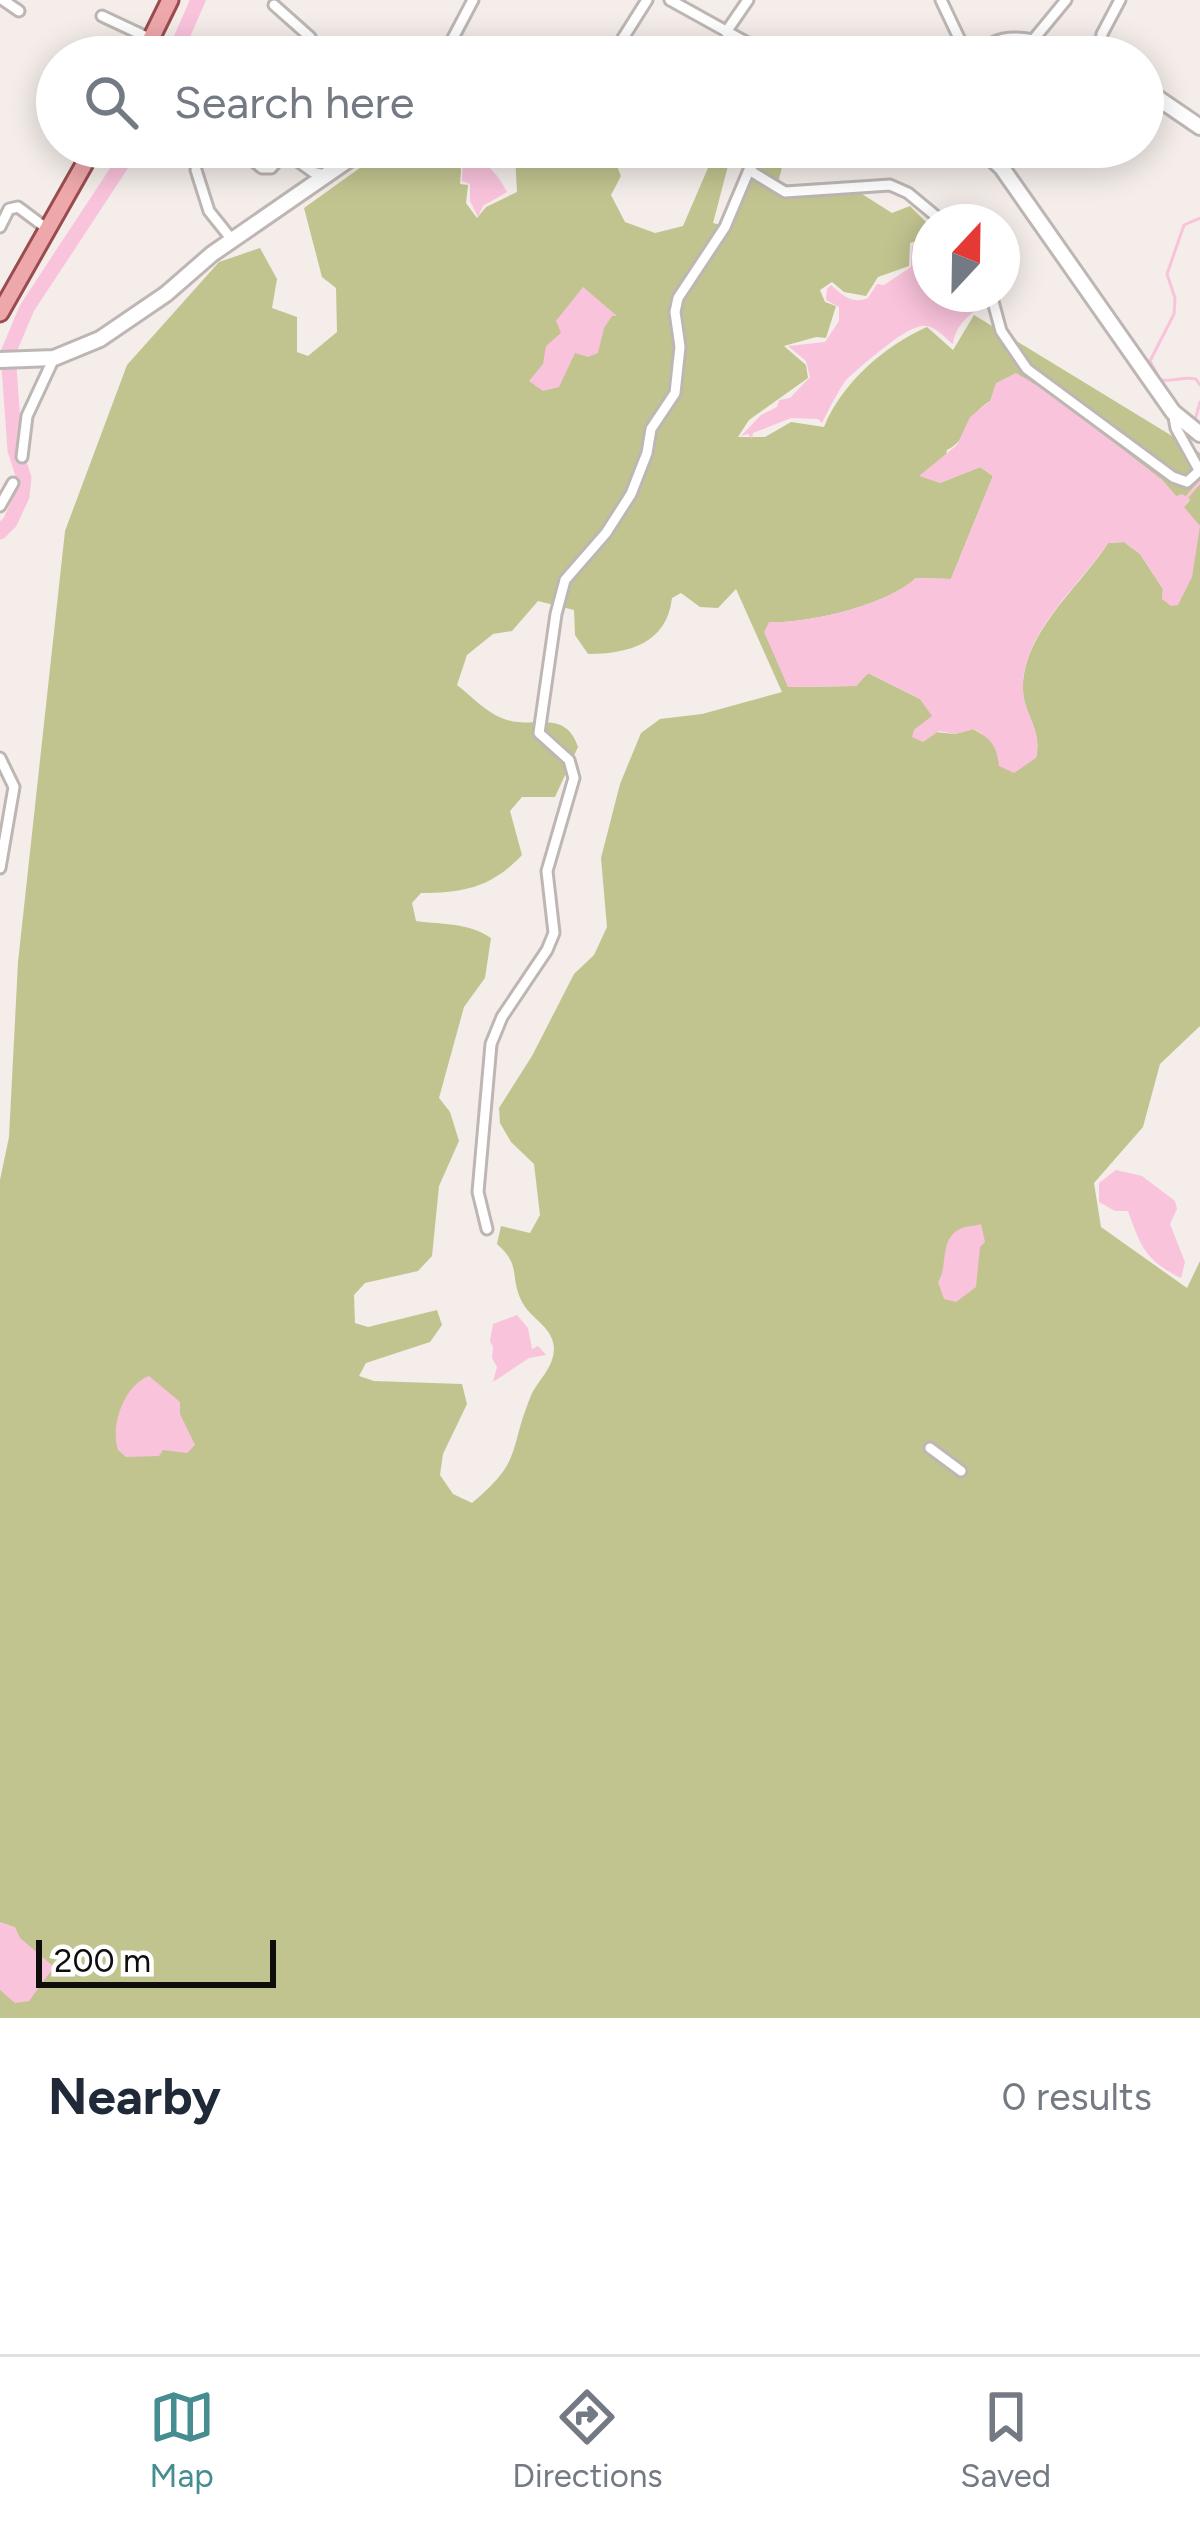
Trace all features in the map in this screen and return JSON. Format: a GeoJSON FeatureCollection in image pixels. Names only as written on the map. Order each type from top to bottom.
{"type":"FeatureCollection","features":[{"type":"Feature","properties":{"kind":"main road"},"geometry":{"type":"LineString","coordinates":[[152,36],[166,2]]}},
{"type":"Feature","properties":{"kind":"main road"},"geometry":{"type":"LineString","coordinates":[[0,313],[82,168]]}},
{"type":"Feature","properties":{"kind":"street"},"geometry":{"type":"LineString","coordinates":[[3,0],[20,11]]}},
{"type":"Feature","properties":{"kind":"street"},"geometry":{"type":"LineString","coordinates":[[454,36],[473,0]]}},
{"type":"Feature","properties":{"kind":"street"},"geometry":{"type":"LineString","coordinates":[[623,36],[646,0]]}},
{"type":"Feature","properties":{"kind":"street"},"geometry":{"type":"LineString","coordinates":[[670,0],[734,36]]}},
{"type":"Feature","properties":{"kind":"street"},"geometry":{"type":"LineString","coordinates":[[726,32],[748,0]]}},
{"type":"Feature","properties":{"kind":"street"},"geometry":{"type":"LineString","coordinates":[[941,0],[957,36]]}},
{"type":"Feature","properties":{"kind":"street"},"geometry":{"type":"LineString","coordinates":[[1036,36],[1066,0]]}},
{"type":"Feature","properties":{"kind":"street"},"geometry":{"type":"LineString","coordinates":[[1102,36],[1120,0]]}},
{"type":"Feature","properties":{"kind":"street"},"geometry":{"type":"LineString","coordinates":[[274,5],[308,36]]}},
{"type":"Feature","properties":{"kind":"street"},"geometry":{"type":"LineString","coordinates":[[102,16],[145,36]]}},
{"type":"Feature","properties":{"kind":"street"},"geometry":{"type":"LineString","coordinates":[[1164,102],[1200,127]]}},
{"type":"Feature","properties":{"kind":"street"},"geometry":{"type":"LineString","coordinates":[[307,168],[329,176]]}},
{"type":"Feature","properties":{"kind":"street"},"geometry":{"type":"LineString","coordinates":[[2,360],[54,358],[131,320],[233,241],[339,168]]}},
{"type":"Feature","properties":{"kind":"street"},"geometry":{"type":"LineString","coordinates":[[1002,168],[1172,412],[1200,434]]}},
{"type":"Feature","properties":{"kind":"street"},"geometry":{"type":"LineString","coordinates":[[196,170],[209,212],[233,241]]}},
{"type":"Feature","properties":{"kind":"street"},"geometry":{"type":"LineString","coordinates":[[488,1229],[478,1192],[491,1044],[502,1017],[554,933],[547,871],[574,778],[569,760],[539,733],[560,595],[573,568],[606,533],[631,494],[651,429],[675,393],[678,298],[725,227],[748,170],[784,192],[890,184],[921,204]]}},
{"type":"Feature","properties":{"kind":"street"},"geometry":{"type":"LineString","coordinates":[[0,227],[9,208],[18,207],[46,228]]}},
{"type":"Feature","properties":{"kind":"street"},"geometry":{"type":"LineString","coordinates":[[997,312],[1001,331],[1027,369],[1172,477],[1187,482],[1198,468],[1172,412]]}},
{"type":"Feature","properties":{"kind":"street"},"geometry":{"type":"LineString","coordinates":[[22,457],[27,416],[54,358]]}},
{"type":"Feature","properties":{"kind":"street"},"geometry":{"type":"LineString","coordinates":[[0,506],[13,483]]}},
{"type":"Feature","properties":{"kind":"street"},"geometry":{"type":"LineString","coordinates":[[0,758],[14,787],[0,868]]}},
{"type":"Feature","properties":{"kind":"street"},"geometry":{"type":"LineString","coordinates":[[930,1448],[961,1471]]}},
{"type":"Feature","properties":{"kind":"green space"},"geometry":{"type":"Polygon","coordinates":[[[360,168],[460,168],[460,184],[468,185],[466,203],[477,218],[486,207],[517,192],[516,168],[618,168],[621,176],[611,195],[625,222],[655,233],[683,226],[708,168],[727,168],[713,223],[730,227],[757,168],[782,168],[776,191],[862,194],[892,213],[910,206],[909,266],[878,277],[866,296],[844,292],[832,282],[820,290],[825,302],[836,306],[826,338],[784,346],[806,365],[808,378],[749,420],[738,437],[765,437],[791,422],[824,427],[842,395],[880,355],[927,327],[953,350],[974,315],[1200,453],[1200,1026],[1160,1064],[1143,1127],[1094,1183],[1101,1227],[1187,1288],[1200,1261],[1200,2018],[0,2018],[0,1180],[9,1137],[18,962],[65,531],[127,365],[219,262],[260,248],[277,279],[272,308],[297,317],[297,352],[308,356],[337,332],[336,288],[322,277],[304,208],[360,168]],[[990,401],[947,450],[940,483],[980,467],[993,476],[951,579],[916,578],[887,597],[846,611],[769,622],[788,687],[856,686],[868,673],[920,699],[933,716],[914,730],[955,734],[973,729],[998,750],[1036,758],[1037,738],[1023,687],[1043,628],[1108,543],[1124,542],[1140,554],[1163,589],[1162,599],[1184,507],[1190,500],[1176,496],[1161,479],[990,401]],[[736,589],[718,608],[700,607],[681,593],[672,598],[663,626],[644,643],[588,654],[575,635],[574,610],[538,601],[512,631],[493,634],[467,655],[457,685],[504,719],[565,728],[578,747],[555,797],[522,797],[510,811],[522,855],[511,866],[476,886],[421,893],[412,903],[416,921],[464,927],[491,938],[485,978],[464,1007],[439,1098],[450,1112],[459,1141],[439,1186],[432,1256],[418,1271],[365,1283],[354,1295],[355,1323],[368,1327],[437,1310],[442,1325],[430,1342],[366,1363],[359,1376],[374,1381],[462,1384],[467,1404],[443,1454],[440,1475],[453,1494],[472,1503],[507,1465],[530,1398],[554,1348],[550,1334],[522,1302],[512,1265],[497,1244],[501,1226],[530,1233],[540,1215],[534,1164],[511,1142],[500,1123],[499,1108],[574,974],[594,955],[607,927],[601,858],[620,784],[641,733],[660,719],[702,714],[782,692],[736,589]]]}},
{"type":"Feature","properties":{"kind":"shaded area"},"geometry":{"type":"Polygon","coordinates":[[[463,168],[488,168],[507,192],[483,206],[478,217],[470,201],[470,184],[462,181],[463,168]]]}},
{"type":"Feature","properties":{"kind":"shaded area"},"geometry":{"type":"Polygon","coordinates":[[[912,246],[912,312],[974,312],[964,320],[953,344],[930,327],[913,328],[846,380],[822,423],[791,418],[753,433],[752,439],[748,434],[741,436],[810,377],[806,361],[788,346],[825,342],[839,321],[839,307],[826,300],[831,285],[851,299],[862,300],[877,284],[884,285],[911,267],[912,246]]]}},
{"type":"Feature","properties":{"kind":"shaded area"},"geometry":{"type":"Polygon","coordinates":[[[583,287],[617,316],[604,328],[598,353],[588,357],[575,353],[559,387],[543,391],[529,381],[543,364],[546,346],[561,333],[556,321],[583,287]]]}},
{"type":"Feature","properties":{"kind":"shaded area"},"geometry":{"type":"Polygon","coordinates":[[[1016,373],[1053,395],[1161,479],[1176,496],[1190,499],[1184,507],[1200,526],[1192,577],[1178,605],[1162,599],[1163,589],[1140,554],[1124,542],[1108,543],[1055,610],[1033,646],[1023,686],[1037,738],[1036,758],[1014,773],[999,766],[992,744],[974,729],[955,734],[939,731],[923,742],[912,737],[932,716],[920,699],[868,673],[856,686],[788,687],[764,632],[769,622],[825,616],[887,597],[916,578],[951,579],[993,476],[980,467],[940,483],[919,476],[957,445],[970,417],[990,401],[996,383],[1016,373]]]}},
{"type":"Feature","properties":{"kind":"shaded area"},"geometry":{"type":"Polygon","coordinates":[[[1116,1170],[1142,1176],[1175,1201],[1177,1209],[1170,1224],[1185,1262],[1181,1278],[1146,1251],[1128,1211],[1115,1211],[1099,1202],[1099,1183],[1116,1170]]]}},
{"type":"Feature","properties":{"kind":"shaded area"},"geometry":{"type":"Polygon","coordinates":[[[981,1224],[985,1242],[980,1247],[976,1287],[956,1302],[944,1299],[938,1282],[950,1238],[962,1228],[981,1224]]]}},
{"type":"Feature","properties":{"kind":"shaded area"},"geometry":{"type":"Polygon","coordinates":[[[517,1315],[528,1328],[532,1349],[538,1346],[546,1355],[529,1358],[493,1382],[497,1367],[490,1341],[493,1324],[517,1315]]]}},
{"type":"Feature","properties":{"kind":"shaded area"},"geometry":{"type":"Polygon","coordinates":[[[149,1376],[180,1402],[180,1414],[195,1445],[187,1453],[163,1450],[159,1456],[126,1457],[118,1450],[121,1407],[132,1388],[149,1376]]]}},
{"type":"Feature","properties":{"kind":"shaded area"},"geometry":{"type":"Polygon","coordinates":[[[0,1922],[15,1927],[20,1938],[54,1967],[29,2001],[15,2003],[0,1990],[0,1922]]]}},
{"type":"Feature","properties":{"kind":"waterway"},"geometry":{"type":"LineString","coordinates":[[182,36],[198,0]]}},
{"type":"Feature","properties":{"kind":"waterway"},"geometry":{"type":"LineString","coordinates":[[0,532],[22,496],[24,478],[15,450],[8,353],[27,308],[119,168]]}},
{"type":"Feature","properties":{"kind":"waterway"},"geometry":{"type":"LineString","coordinates":[[1200,218],[1184,225],[1167,274],[1175,298],[1174,314],[1150,361],[1160,380],[1191,378],[1200,385]]}},
{"type":"Feature","properties":{"kind":"waterway"},"geometry":{"type":"LineString","coordinates":[[1195,420],[1200,402]]}},
{"type":"Feature","properties":{"kind":"waterway"},"geometry":{"type":"LineString","coordinates":[[1186,498],[1200,482]]}}]}
